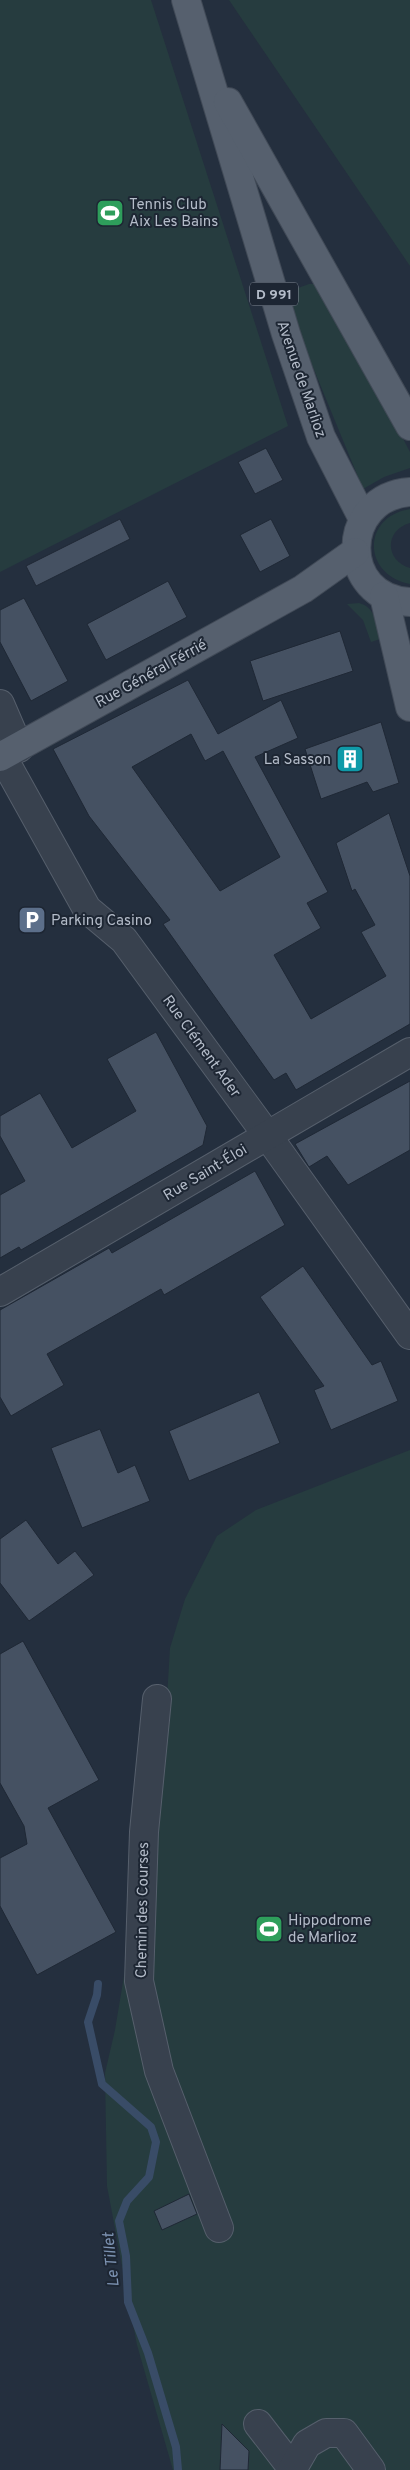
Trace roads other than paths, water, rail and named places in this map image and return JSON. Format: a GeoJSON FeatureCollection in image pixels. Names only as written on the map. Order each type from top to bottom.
{"type":"FeatureCollection","features":[{"type":"Feature","properties":{"kind":"main road","name":"Avenue de Marlioz"},"geometry":{"type":"LineString","coordinates":[[186,0],[286,334],[321,437],[363,519]]}},
{"type":"Feature","properties":{"kind":"main road","name":"Avenue de Marlioz"},"geometry":{"type":"LineString","coordinates":[[205,61],[410,426]]}},
{"type":"Feature","properties":{"kind":"main road"},"geometry":{"type":"LineString","coordinates":[[410,492],[390,496],[375,505],[363,519],[358,530],[355,552],[360,568],[388,594],[410,707]]}},
{"type":"Feature","properties":{"kind":"main road","name":"Rue Général Férrié"},"geometry":{"type":"LineString","coordinates":[[7,754],[302,589],[355,552]]}},
{"type":"Feature","properties":{"kind":"main road","name":"Rue Général Férrié"},"geometry":{"type":"LineString","coordinates":[[302,589],[388,594]]}},
{"type":"Feature","properties":{"kind":"street","name":"Rue Clément Ader"},"geometry":{"type":"LineString","coordinates":[[0,704],[7,754],[87,909],[124,940],[410,1335]]}},
{"type":"Feature","properties":{"kind":"street","name":"Rue Saint-Éloi"},"geometry":{"type":"LineString","coordinates":[[0,1292],[410,1052]]}},
{"type":"Feature","properties":{"kind":"street","name":"Chemin des Courses"},"geometry":{"type":"LineString","coordinates":[[157,1699],[144,1832],[139,1980],[158,2071],[219,2228]]}},
{"type":"Feature","properties":{"kind":"street"},"geometry":{"type":"LineString","coordinates":[[258,2424],[292,2469],[307,2444],[326,2433],[344,2433],[371,2470]]}},
{"type":"Feature","properties":{"kind":"waterway","name":"Le Tillet"},"geometry":{"type":"LineString","coordinates":[[98,1984],[97,1995],[88,2022],[102,2084],[151,2127],[156,2142],[149,2177],[127,2201],[119,2221],[126,2256],[128,2302],[148,2353],[176,2447],[178,2470]]}},
{"type":"Feature","properties":{"kind":"place","name":"Tennis Club Aix Les Bains"},"geometry":{"type":"Point","coordinates":[110,213]}},
{"type":"Feature","properties":{"kind":"place","name":"La Sasson"},"geometry":{"type":"Point","coordinates":[350,759]}},
{"type":"Feature","properties":{"kind":"place","name":"Parking Casino"},"geometry":{"type":"Point","coordinates":[32,920]}},
{"type":"Feature","properties":{"kind":"place","name":"Hippodrome de Marlioz"},"geometry":{"type":"Point","coordinates":[269,1929]}}]}
